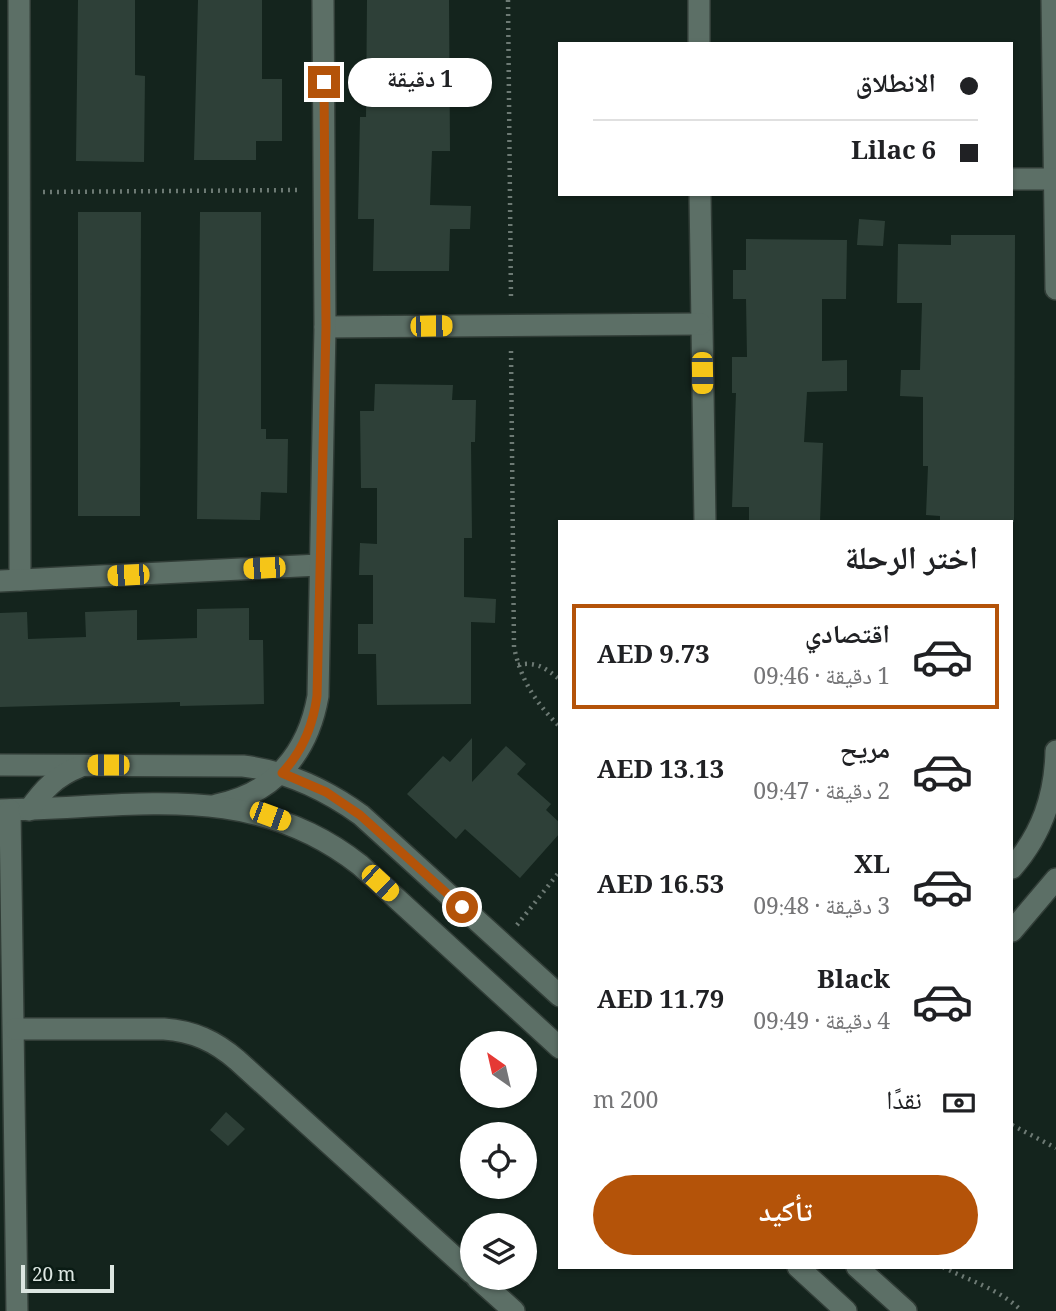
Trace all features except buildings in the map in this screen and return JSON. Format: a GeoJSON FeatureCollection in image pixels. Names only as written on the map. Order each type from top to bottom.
{"type":"FeatureCollection","features":[{"type":"Feature","properties":{"kind":"street"},"geometry":{"type":"LineString","coordinates":[[19,0],[19,192],[10,581],[319,565]]}},
{"type":"Feature","properties":{"kind":"street"},"geometry":{"type":"LineString","coordinates":[[216,805],[245,797],[271,783],[282,773],[302,747],[314,714],[317,696],[326,327],[323,0]]}},
{"type":"Feature","properties":{"kind":"street"},"geometry":{"type":"LineString","coordinates":[[699,0],[699,42]]}},
{"type":"Feature","properties":{"kind":"street"},"geometry":{"type":"LineString","coordinates":[[1052,0],[1056,289]]}},
{"type":"Feature","properties":{"kind":"street"},"geometry":{"type":"LineString","coordinates":[[1013,179],[1054,179]]}},
{"type":"Feature","properties":{"kind":"street"},"geometry":{"type":"LineString","coordinates":[[700,196],[705,520]]}},
{"type":"Feature","properties":{"kind":"street"},"geometry":{"type":"LineString","coordinates":[[326,327],[701,324]]}},
{"type":"Feature","properties":{"kind":"street"},"geometry":{"type":"LineString","coordinates":[[1013,867],[1032,843],[1051,800],[1056,751]]}},
{"type":"Feature","properties":{"kind":"street"},"geometry":{"type":"LineString","coordinates":[[0,765],[243,766],[282,773],[326,792],[360,815],[558,994]]}},
{"type":"Feature","properties":{"kind":"street"},"geometry":{"type":"LineString","coordinates":[[13,810],[57,778],[85,765]]}},
{"type":"Feature","properties":{"kind":"street"},"geometry":{"type":"LineString","coordinates":[[13,810],[216,805],[270,816],[320,837],[341,850],[558,1046]]}},
{"type":"Feature","properties":{"kind":"street"},"geometry":{"type":"LineString","coordinates":[[13,810],[17,1311]]}},
{"type":"Feature","properties":{"kind":"street"},"geometry":{"type":"LineString","coordinates":[[1013,930],[1056,879]]}},
{"type":"Feature","properties":{"kind":"street"},"geometry":{"type":"LineString","coordinates":[[15,1029],[164,1029],[180,1030],[211,1041],[237,1060],[460,1262]]}},
{"type":"Feature","properties":{"kind":"street"},"geometry":{"type":"LineString","coordinates":[[800,1269],[846,1311]]}},
{"type":"Feature","properties":{"kind":"street"},"geometry":{"type":"LineString","coordinates":[[859,1269],[906,1311]]}},
{"type":"Feature","properties":{"kind":"street"},"geometry":{"type":"LineString","coordinates":[[490,1290],[514,1311]]}},
{"type":"Feature","properties":{"kind":"path"},"geometry":{"type":"LineString","coordinates":[[508,0],[513,628],[517,665],[534,699],[558,724]]}},
{"type":"Feature","properties":{"kind":"path"},"geometry":{"type":"LineString","coordinates":[[19,192],[324,190]]}},
{"type":"Feature","properties":{"kind":"path"},"geometry":{"type":"LineString","coordinates":[[517,665],[537,664],[558,678]]}},
{"type":"Feature","properties":{"kind":"path"},"geometry":{"type":"LineString","coordinates":[[503,944],[558,874]]}},
{"type":"Feature","properties":{"kind":"path"},"geometry":{"type":"LineString","coordinates":[[1013,1126],[1056,1148]]}},
{"type":"Feature","properties":{"kind":"path"},"geometry":{"type":"LineString","coordinates":[[947,1269],[990,1288],[1009,1299],[1021,1311]]}},
{"type":"Feature","properties":{"kind":"route"},"geometry":{"type":"LineString","coordinates":[[324,82],[326,327],[317,696],[309,731],[302,747],[282,773],[344,803],[462,907]]}}]}
